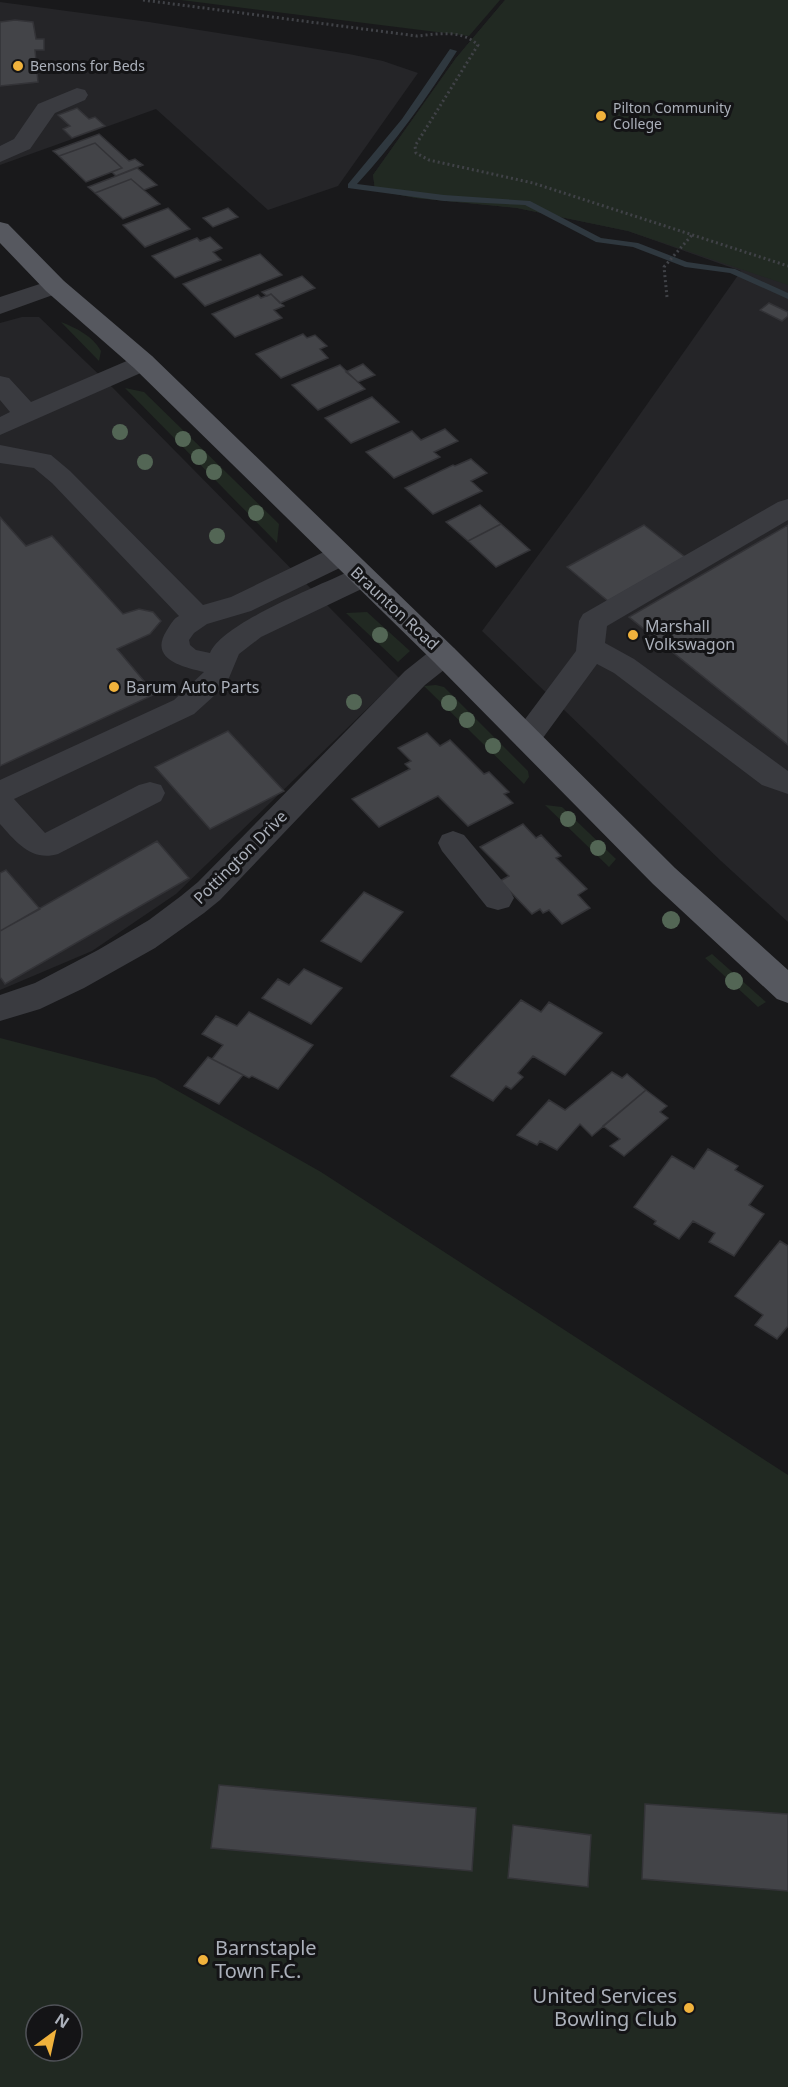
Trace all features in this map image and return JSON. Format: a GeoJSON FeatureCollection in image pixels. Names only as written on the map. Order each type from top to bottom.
{"type":"FeatureCollection","features":[{"type":"Feature","properties":{"kind":"main road","name":"Braunton Road"},"geometry":{"type":"LineString","coordinates":[[0,229],[55,286],[143,362],[444,655],[664,876],[788,990]]}},
{"type":"Feature","properties":{"kind":"street"},"geometry":{"type":"LineString","coordinates":[[0,155],[22,144],[34,130],[46,109],[77,95]]}},
{"type":"Feature","properties":{"kind":"street"},"geometry":{"type":"LineString","coordinates":[[0,306],[55,286]]}},
{"type":"Feature","properties":{"kind":"street"},"geometry":{"type":"LineString","coordinates":[[0,427],[143,362]]}},
{"type":"Feature","properties":{"kind":"street"},"geometry":{"type":"LineString","coordinates":[[0,384],[27,414]]}},
{"type":"Feature","properties":{"kind":"street"},"geometry":{"type":"LineString","coordinates":[[0,454],[42,461],[197,617]]}},
{"type":"Feature","properties":{"kind":"street"},"geometry":{"type":"LineString","coordinates":[[527,738],[590,653],[594,621],[788,508]]}},
{"type":"Feature","properties":{"kind":"street"},"geometry":{"type":"LineString","coordinates":[[220,664],[187,658],[176,649],[175,640],[184,626],[197,617],[242,604],[340,556]]}},
{"type":"Feature","properties":{"kind":"street"},"geometry":{"type":"LineString","coordinates":[[0,793],[184,707],[216,678],[226,649],[251,630],[362,577]]}},
{"type":"Feature","properties":{"kind":"street"},"geometry":{"type":"LineString","coordinates":[[590,647],[624,666],[773,777],[788,782]]}},
{"type":"Feature","properties":{"kind":"street","name":"Pottington Drive"},"geometry":{"type":"LineString","coordinates":[[0,1008],[24,1004],[119,955],[173,922],[209,891],[415,678],[444,655]]}},
{"type":"Feature","properties":{"kind":"street"},"geometry":{"type":"LineString","coordinates":[[0,804],[33,841],[47,846],[150,793]]}},
{"type":"Feature","properties":{"kind":"street"},"geometry":{"type":"LineString","coordinates":[[453,843],[498,898]]}},
{"type":"Feature","properties":{"kind":"path"},"geometry":{"type":"LineString","coordinates":[[143,0],[417,36],[459,34],[467,37],[478,45],[415,146],[416,153],[429,160],[533,183],[788,266]]}},
{"type":"Feature","properties":{"kind":"path"},"geometry":{"type":"LineString","coordinates":[[667,297],[664,267],[692,235]]}},
{"type":"Feature","properties":{"kind":"shaded area"},"geometry":{"type":"Polygon","coordinates":[[[181,0],[500,0],[469,36],[181,0]]]}},
{"type":"Feature","properties":{"kind":"shaded area"},"geometry":{"type":"Polygon","coordinates":[[[505,0],[788,0],[788,922],[721,861],[482,631],[588,488],[741,271],[628,231],[517,208],[416,198],[375,190],[373,175],[456,58],[505,0]]]}},
{"type":"Feature","properties":{"kind":"shaded area","name":"Pilton Community College"},"geometry":{"type":"Polygon","coordinates":[[[505,0],[788,0],[788,285],[628,231],[517,208],[416,198],[375,190],[373,175],[456,58],[505,0]]]}},
{"type":"Feature","properties":{"kind":"shaded area"},"geometry":{"type":"Polygon","coordinates":[[[0,2],[149,22],[349,54],[383,61],[418,73],[338,186],[268,210],[156,109],[0,165],[0,2]]]}},
{"type":"Feature","properties":{"kind":"shaded area"},"geometry":{"type":"Polygon","coordinates":[[[22,317],[39,317],[113,388],[399,678],[176,894],[92,951],[0,990],[0,323],[22,317]]]}},
{"type":"Feature","properties":{"kind":"shaded area"},"geometry":{"type":"Polygon","coordinates":[[[61,322],[89,337],[98,346],[101,351],[99,361],[61,322]]]}},
{"type":"Feature","properties":{"kind":"shaded area"},"geometry":{"type":"Polygon","coordinates":[[[125,388],[144,392],[279,524],[277,543],[125,388]]]}},
{"type":"Feature","properties":{"kind":"shaded area"},"geometry":{"type":"Polygon","coordinates":[[[367,612],[410,651],[398,662],[346,613],[367,612]]]}},
{"type":"Feature","properties":{"kind":"shaded area"},"geometry":{"type":"Polygon","coordinates":[[[424,686],[444,687],[528,771],[529,777],[524,784],[424,686]]]}},
{"type":"Feature","properties":{"kind":"shaded area"},"geometry":{"type":"Polygon","coordinates":[[[545,805],[562,807],[616,859],[609,867],[545,805]]]}},
{"type":"Feature","properties":{"kind":"shaded area"},"geometry":{"type":"Polygon","coordinates":[[[712,954],[766,1002],[758,1007],[705,958],[712,954]]]}},
{"type":"Feature","properties":{"kind":"shaded area"},"geometry":{"type":"Polygon","coordinates":[[[0,1038],[155,1078],[321,1172],[788,1475],[788,2087],[0,2087],[0,1038]]]}},
{"type":"Feature","properties":{"kind":"building","name":"Bensons for Beds"},"geometry":{"type":"Polygon","coordinates":[[[15,20],[33,22],[36,39],[44,39],[44,50],[35,50],[38,82],[0,86],[0,22],[15,20]]]}},
{"type":"Feature","properties":{"kind":"building"},"geometry":{"type":"Polygon","coordinates":[[[77,108],[89,119],[95,117],[105,126],[72,138],[63,129],[70,126],[58,115],[77,108]]]}},
{"type":"Feature","properties":{"kind":"building"},"geometry":{"type":"Polygon","coordinates":[[[99,134],[129,161],[135,159],[143,165],[116,176],[112,172],[122,168],[95,143],[59,156],[53,151],[99,134]]]}},
{"type":"Feature","properties":{"kind":"building"},"geometry":{"type":"Polygon","coordinates":[[[95,143],[122,168],[86,182],[59,156],[95,143]]]}},
{"type":"Feature","properties":{"kind":"building"},"geometry":{"type":"Polygon","coordinates":[[[137,168],[157,185],[144,190],[131,179],[95,193],[88,187],[137,168]]]}},
{"type":"Feature","properties":{"kind":"building"},"geometry":{"type":"Polygon","coordinates":[[[131,179],[160,204],[123,219],[95,193],[131,179]]]}},
{"type":"Feature","properties":{"kind":"building"},"geometry":{"type":"Polygon","coordinates":[[[168,208],[190,229],[145,247],[123,225],[168,208]]]}},
{"type":"Feature","properties":{"kind":"building"},"geometry":{"type":"Polygon","coordinates":[[[228,208],[238,217],[213,227],[203,218],[228,208]]]}},
{"type":"Feature","properties":{"kind":"building"},"geometry":{"type":"Polygon","coordinates":[[[210,237],[222,248],[213,252],[221,260],[175,278],[152,256],[197,238],[200,241],[210,237]]]}},
{"type":"Feature","properties":{"kind":"building"},"geometry":{"type":"Polygon","coordinates":[[[260,254],[282,275],[205,306],[183,284],[260,254]]]}},
{"type":"Feature","properties":{"kind":"building"},"geometry":{"type":"Polygon","coordinates":[[[302,276],[315,288],[280,303],[271,294],[267,296],[262,292],[302,276]]]}},
{"type":"Feature","properties":{"kind":"building"},"geometry":{"type":"Polygon","coordinates":[[[271,294],[284,306],[274,310],[282,318],[235,337],[212,314],[258,295],[261,298],[271,294]]]}},
{"type":"Feature","properties":{"kind":"building"},"geometry":{"type":"Polygon","coordinates":[[[769,303],[788,312],[788,316],[782,321],[760,310],[769,303]]]}},
{"type":"Feature","properties":{"kind":"building"},"geometry":{"type":"Polygon","coordinates":[[[303,334],[307,338],[315,335],[327,346],[320,349],[328,358],[281,378],[256,354],[303,334]]]}},
{"type":"Feature","properties":{"kind":"building"},"geometry":{"type":"Polygon","coordinates":[[[363,364],[375,375],[358,382],[346,372],[363,364]]]}},
{"type":"Feature","properties":{"kind":"building"},"geometry":{"type":"Polygon","coordinates":[[[340,365],[365,389],[318,410],[292,385],[340,365]]]}},
{"type":"Feature","properties":{"kind":"building"},"geometry":{"type":"Polygon","coordinates":[[[372,397],[399,422],[351,443],[325,418],[372,397]]]}},
{"type":"Feature","properties":{"kind":"building"},"geometry":{"type":"Polygon","coordinates":[[[445,429],[458,441],[434,452],[440,457],[394,478],[366,452],[412,431],[421,440],[445,429]]]}},
{"type":"Feature","properties":{"kind":"building"},"geometry":{"type":"Polygon","coordinates":[[[471,459],[487,473],[471,481],[482,491],[433,514],[405,488],[453,465],[471,459]]]}},
{"type":"Feature","properties":{"kind":"building"},"geometry":{"type":"Polygon","coordinates":[[[480,505],[501,524],[468,541],[446,522],[480,505]]]}},
{"type":"Feature","properties":{"kind":"building"},"geometry":{"type":"Polygon","coordinates":[[[0,517],[26,546],[52,536],[123,614],[139,609],[153,612],[161,621],[150,634],[117,649],[155,694],[0,766],[0,517]]]}},
{"type":"Feature","properties":{"kind":"building"},"geometry":{"type":"Polygon","coordinates":[[[501,524],[530,550],[496,567],[468,541],[501,524]]]}},
{"type":"Feature","properties":{"kind":"building"},"geometry":{"type":"Polygon","coordinates":[[[644,525],[685,557],[608,601],[567,567],[644,525]]]}},
{"type":"Feature","properties":{"kind":"building"},"geometry":{"type":"Polygon","coordinates":[[[788,525],[788,745],[629,617],[788,525]]]}},
{"type":"Feature","properties":{"kind":"building"},"geometry":{"type":"Polygon","coordinates":[[[228,731],[284,791],[210,829],[155,767],[228,731]]]}},
{"type":"Feature","properties":{"kind":"building"},"geometry":{"type":"Polygon","coordinates":[[[427,733],[440,746],[450,740],[484,774],[489,772],[509,792],[504,794],[513,803],[468,826],[438,796],[379,827],[352,799],[410,769],[405,764],[411,761],[398,748],[427,733]]]}},
{"type":"Feature","properties":{"kind":"building"},"geometry":{"type":"Polygon","coordinates":[[[523,824],[536,838],[541,835],[561,856],[556,858],[587,889],[578,895],[590,908],[562,924],[549,910],[543,913],[540,909],[532,914],[500,881],[509,876],[480,847],[523,824]]]}},
{"type":"Feature","properties":{"kind":"building"},"geometry":{"type":"Polygon","coordinates":[[[157,841],[189,878],[5,984],[0,977],[0,931],[157,841]]]}},
{"type":"Feature","properties":{"kind":"building"},"geometry":{"type":"Polygon","coordinates":[[[6,870],[40,909],[0,931],[0,873],[6,870]]]}},
{"type":"Feature","properties":{"kind":"building"},"geometry":{"type":"Polygon","coordinates":[[[364,892],[403,912],[361,962],[321,941],[364,892]]]}},
{"type":"Feature","properties":{"kind":"building"},"geometry":{"type":"Polygon","coordinates":[[[304,969],[342,988],[311,1024],[262,998],[278,979],[289,985],[304,969]]]}},
{"type":"Feature","properties":{"kind":"building"},"geometry":{"type":"Polygon","coordinates":[[[521,1000],[541,1012],[549,1002],[602,1033],[565,1075],[533,1056],[518,1073],[523,1077],[511,1089],[506,1086],[493,1101],[451,1076],[521,1000]]]}},
{"type":"Feature","properties":{"kind":"building"},"geometry":{"type":"Polygon","coordinates":[[[249,1012],[313,1045],[278,1089],[252,1076],[249,1078],[212,1059],[223,1045],[202,1034],[216,1016],[237,1026],[249,1012]]]}},
{"type":"Feature","properties":{"kind":"building"},"geometry":{"type":"Polygon","coordinates":[[[208,1057],[243,1075],[219,1104],[184,1086],[208,1057]]]}},
{"type":"Feature","properties":{"kind":"building"},"geometry":{"type":"Polygon","coordinates":[[[612,1072],[622,1078],[627,1074],[646,1090],[592,1136],[580,1124],[557,1150],[540,1141],[537,1145],[517,1135],[549,1100],[565,1110],[612,1072]]]}},
{"type":"Feature","properties":{"kind":"building"},"geometry":{"type":"Polygon","coordinates":[[[646,1090],[667,1106],[660,1112],[668,1118],[624,1156],[610,1146],[620,1139],[603,1126],[646,1090]]]}},
{"type":"Feature","properties":{"kind":"building"},"geometry":{"type":"Polygon","coordinates":[[[708,1149],[738,1166],[735,1170],[763,1186],[749,1205],[764,1214],[734,1256],[709,1242],[715,1233],[693,1221],[679,1239],[654,1224],[656,1221],[634,1207],[672,1156],[694,1169],[708,1149]]]}},
{"type":"Feature","properties":{"kind":"building"},"geometry":{"type":"Polygon","coordinates":[[[780,1241],[788,1246],[788,1326],[777,1339],[755,1325],[763,1315],[735,1296],[780,1241]]]}},
{"type":"Feature","properties":{"kind":"building"},"geometry":{"type":"Polygon","coordinates":[[[219,1785],[476,1808],[472,1871],[211,1848],[219,1785]]]}},
{"type":"Feature","properties":{"kind":"building"},"geometry":{"type":"Polygon","coordinates":[[[645,1804],[788,1814],[788,1891],[642,1879],[645,1804]]]}},
{"type":"Feature","properties":{"kind":"building"},"geometry":{"type":"Polygon","coordinates":[[[513,1825],[591,1835],[588,1887],[508,1878],[513,1825]]]}},
{"type":"Feature","properties":{"kind":"waterway"},"geometry":{"type":"LineString","coordinates":[[453,51],[405,121],[351,186],[444,198],[527,203],[599,240],[635,245],[685,264],[732,271],[788,296]]}},
{"type":"Feature","properties":{"kind":"place","name":"Bensons for Beds"},"geometry":{"type":"Point","coordinates":[18,66]}},
{"type":"Feature","properties":{"kind":"place","name":"Pilton Community College"},"geometry":{"type":"Point","coordinates":[601,116]}},
{"type":"Feature","properties":{"kind":"place","name":"Marshall Volkswagon"},"geometry":{"type":"Point","coordinates":[633,635]}},
{"type":"Feature","properties":{"kind":"place","name":"Barum Auto Parts"},"geometry":{"type":"Point","coordinates":[114,687]}},
{"type":"Feature","properties":{"kind":"place","name":"Barnstaple Town F.C."},"geometry":{"type":"Point","coordinates":[203,1960]}},
{"type":"Feature","properties":{"kind":"place","name":"United Services Bowling Club"},"geometry":{"type":"Point","coordinates":[689,2008]}}]}
